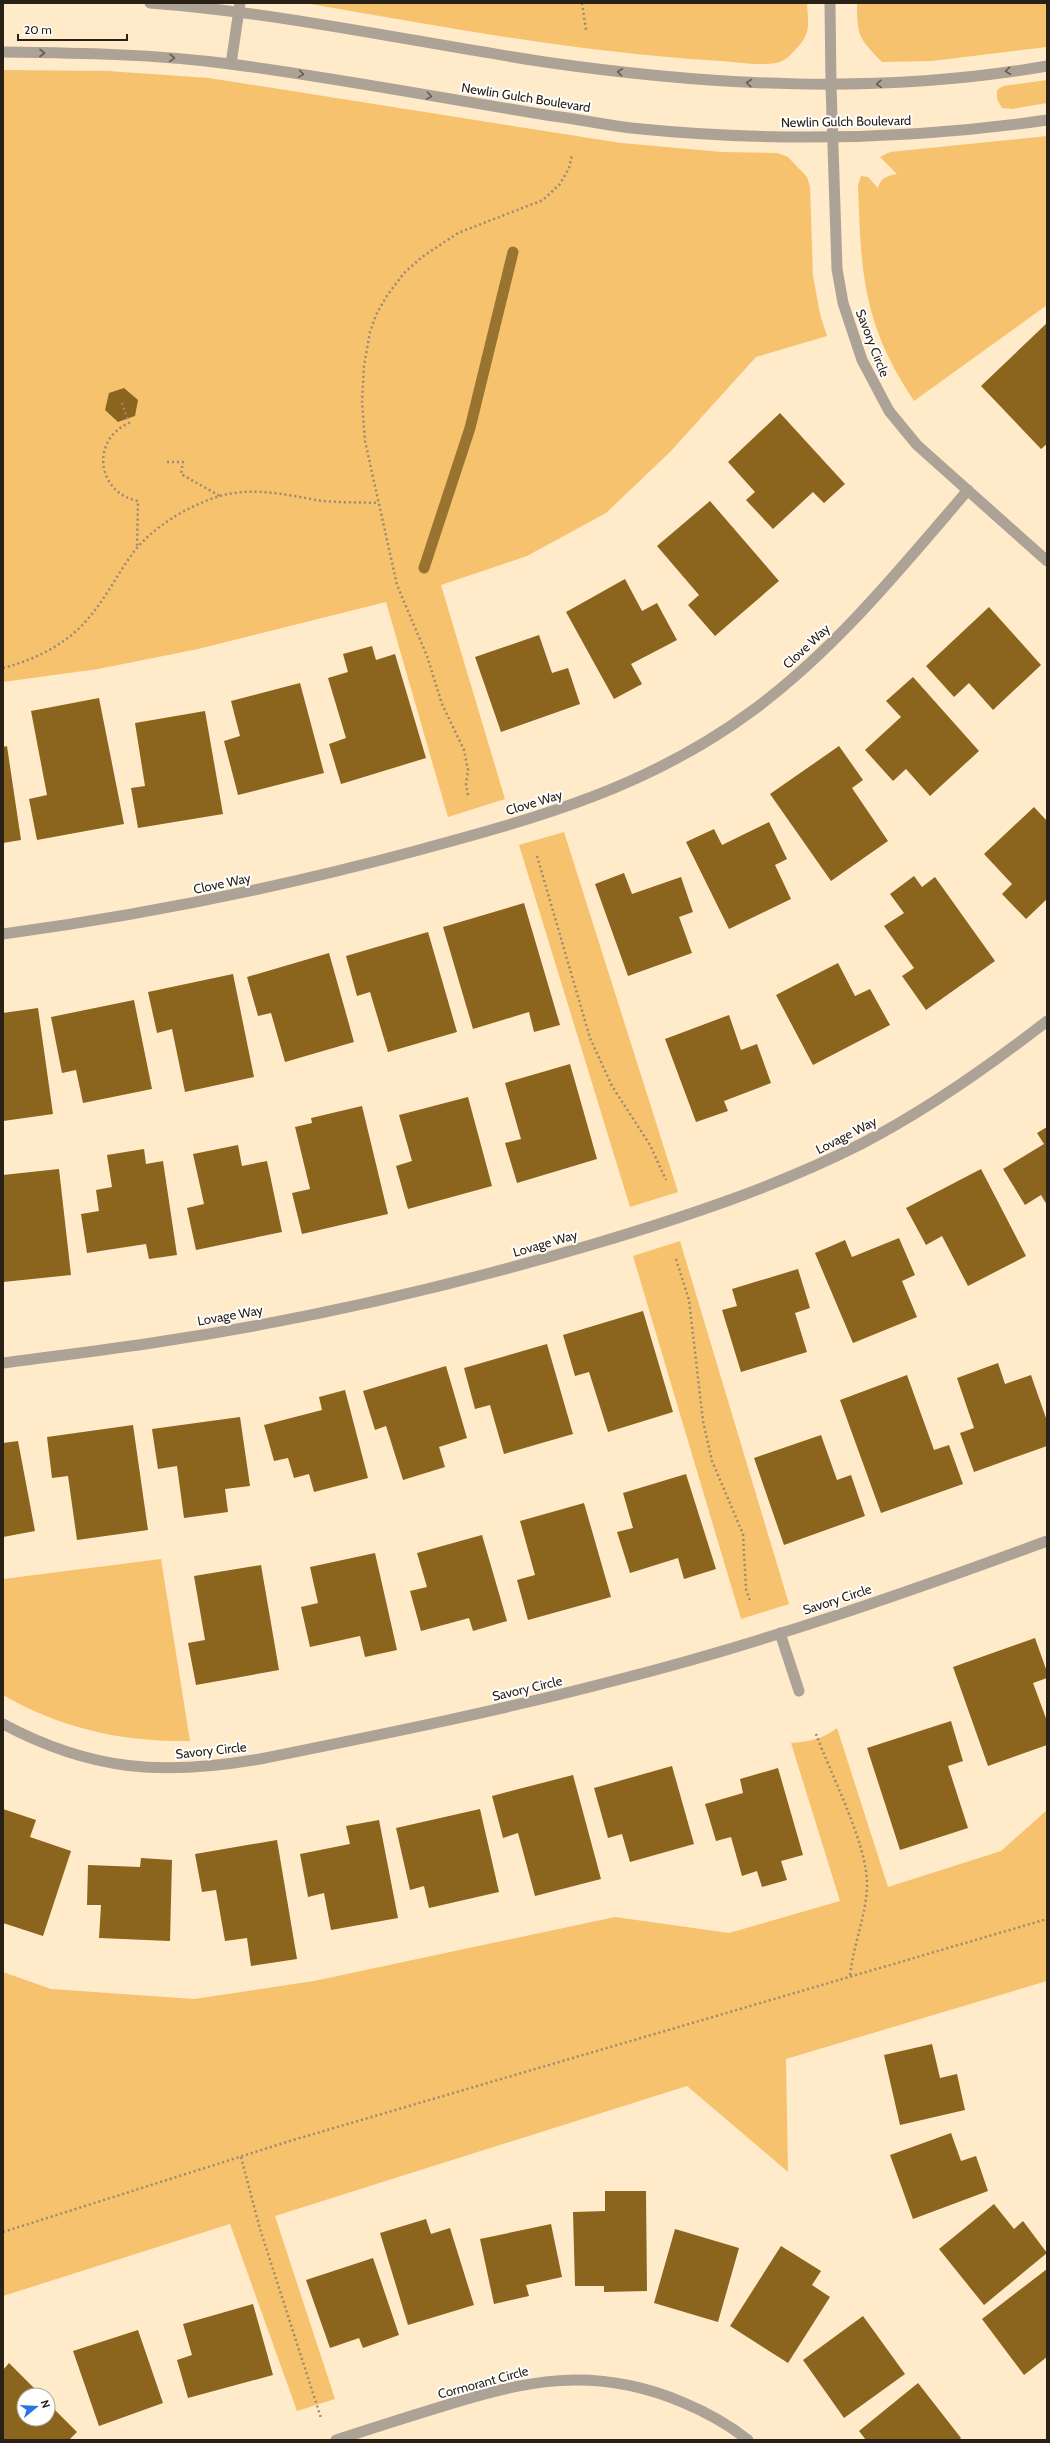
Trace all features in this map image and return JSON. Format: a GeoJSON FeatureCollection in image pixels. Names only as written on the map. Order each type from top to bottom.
{"type":"FeatureCollection","features":[{"type":"Feature","properties":{"kind":"street"},"geometry":{"type":"LineString","coordinates":[[150,3],[239,8],[622,72],[757,83],[831,85],[869,84],[961,78],[1047,66]]}},
{"type":"Feature","properties":{"kind":"street","name":"Savory Circle"},"geometry":{"type":"LineString","coordinates":[[830,3],[831,85],[838,274],[843,303],[862,360],[878,394],[898,423],[924,453],[968,490],[1047,561]]}},
{"type":"Feature","properties":{"kind":"street"},"geometry":{"type":"LineString","coordinates":[[231,64],[239,8]]}},
{"type":"Feature","properties":{"kind":"street","name":"Newlin Gulch Boulevard"},"geometry":{"type":"LineString","coordinates":[[3,52],[128,55],[231,64],[628,127],[690,133],[833,136],[966,130],[1047,120]]}},
{"type":"Feature","properties":{"kind":"street","name":"Clove Way"},"geometry":{"type":"LineString","coordinates":[[3,934],[159,910],[297,881],[479,834],[591,799],[633,782],[712,739],[778,691],[850,623],[968,490]]}},
{"type":"Feature","properties":{"kind":"street","name":"Lovage Way"},"geometry":{"type":"LineString","coordinates":[[3,1363],[159,1342],[295,1318],[440,1285],[543,1259],[672,1220],[792,1176],[862,1143],[953,1090],[1047,1021]]}},
{"type":"Feature","properties":{"kind":"street","name":"Savory Circle"},"geometry":{"type":"LineString","coordinates":[[3,1724],[41,1742],[92,1761],[131,1767],[167,1769],[220,1765],[260,1759],[424,1726],[553,1696],[683,1662],[780,1633],[953,1575],[1047,1541]]}},
{"type":"Feature","properties":{"kind":"street"},"geometry":{"type":"LineString","coordinates":[[780,1633],[799,1692]]}},
{"type":"Feature","properties":{"kind":"street","name":"Cormorant Circle"},"geometry":{"type":"LineString","coordinates":[[336,2440],[513,2386],[567,2379],[619,2384],[668,2396],[718,2419],[748,2440]]}},
{"type":"Feature","properties":{"kind":"path"},"geometry":{"type":"LineString","coordinates":[[582,3],[586,30]]}},
{"type":"Feature","properties":{"kind":"path"},"geometry":{"type":"LineString","coordinates":[[468,795],[466,785],[468,770],[467,760],[442,704],[427,656],[400,594],[364,435],[362,382],[370,332],[386,297],[413,265],[438,245],[480,223],[543,200],[560,184],[569,168],[572,155]]}},
{"type":"Feature","properties":{"kind":"path"},"geometry":{"type":"LineString","coordinates":[[122,403],[129,423],[116,430],[105,444],[102,458],[103,468],[106,478],[117,492],[138,501],[137,548]]}},
{"type":"Feature","properties":{"kind":"path"},"geometry":{"type":"LineString","coordinates":[[167,462],[183,462],[181,474],[220,496]]}},
{"type":"Feature","properties":{"kind":"path"},"geometry":{"type":"LineString","coordinates":[[3,668],[40,655],[74,633],[97,608],[137,548],[154,532],[176,516],[220,496],[262,492],[330,501],[379,503]]}},
{"type":"Feature","properties":{"kind":"path"},"geometry":{"type":"LineString","coordinates":[[537,856],[590,1038],[612,1086],[650,1145],[666,1180]]}},
{"type":"Feature","properties":{"kind":"path"},"geometry":{"type":"LineString","coordinates":[[676,1259],[689,1300],[703,1421],[712,1461],[743,1534],[746,1583],[750,1601]]}},
{"type":"Feature","properties":{"kind":"path"},"geometry":{"type":"LineString","coordinates":[[816,1734],[859,1845],[867,1885],[864,1912],[853,1947],[850,1976]]}},
{"type":"Feature","properties":{"kind":"path"},"geometry":{"type":"LineString","coordinates":[[3,2232],[241,2157],[1047,1919]]}},
{"type":"Feature","properties":{"kind":"path"},"geometry":{"type":"LineString","coordinates":[[241,2157],[260,2229],[322,2418]]}},
{"type":"Feature","properties":{"kind":"shaded area"},"geometry":{"type":"Polygon","coordinates":[[[305,3],[807,3],[808,28],[804,39],[784,60],[771,64],[754,64],[616,52],[512,38],[305,3]]]}},
{"type":"Feature","properties":{"kind":"shaded area"},"geometry":{"type":"Polygon","coordinates":[[[857,3],[1047,3],[1047,47],[932,61],[882,62],[868,47],[861,36],[858,23],[857,3]]]}},
{"type":"Feature","properties":{"kind":"shaded area"},"geometry":{"type":"Polygon","coordinates":[[[3,70],[108,71],[209,78],[621,143],[722,152],[777,153],[788,157],[807,177],[810,187],[813,276],[820,314],[827,336],[756,357],[670,452],[606,513],[527,556],[441,585],[505,799],[448,817],[386,602],[198,649],[98,669],[3,682],[3,70]]]}},
{"type":"Feature","properties":{"kind":"shaded area"},"geometry":{"type":"Polygon","coordinates":[[[1047,80],[1047,103],[1012,109],[1002,108],[997,99],[997,90],[1003,86],[1047,80]]]}},
{"type":"Feature","properties":{"kind":"shaded area"},"geometry":{"type":"Polygon","coordinates":[[[1047,136],[1047,305],[914,401],[897,373],[884,347],[868,298],[861,246],[859,217],[858,185],[861,176],[868,177],[878,188],[883,179],[890,175],[897,174],[880,157],[890,152],[1047,136]]]}},
{"type":"Feature","properties":{"kind":"shaded area"},"geometry":{"type":"Polygon","coordinates":[[[564,832],[678,1192],[630,1207],[519,845],[564,832]]]}},
{"type":"Feature","properties":{"kind":"shaded area"},"geometry":{"type":"Polygon","coordinates":[[[680,1241],[789,1604],[741,1619],[633,1256],[680,1241]]]}},
{"type":"Feature","properties":{"kind":"shaded area"},"geometry":{"type":"Polygon","coordinates":[[[161,1559],[190,1741],[141,1739],[94,1731],[70,1725],[48,1717],[3,1695],[3,1579],[161,1559]]]}},
{"type":"Feature","properties":{"kind":"shaded area"},"geometry":{"type":"Polygon","coordinates":[[[837,1728],[888,1887],[1001,1851],[1047,1810],[1047,1981],[786,2059],[788,2172],[687,2086],[275,2216],[335,2399],[297,2411],[230,2224],[3,2296],[3,1972],[51,1989],[194,1999],[314,1981],[615,1917],[729,1933],[840,1901],[791,1743],[815,1739],[827,1735],[837,1728]]]}},
{"type":"Feature","properties":{"kind":"building"},"geometry":{"type":"Polygon","coordinates":[[[1047,323],[1047,444],[1041,449],[981,386],[1047,323]]]}},
{"type":"Feature","properties":{"kind":"building"},"geometry":{"type":"Polygon","coordinates":[[[124,388],[138,400],[135,416],[118,422],[105,410],[109,393],[124,388]]]}},
{"type":"Feature","properties":{"kind":"building"},"geometry":{"type":"Polygon","coordinates":[[[780,413],[845,484],[824,503],[813,492],[773,529],[746,500],[755,492],[728,462],[780,413]]]}},
{"type":"Feature","properties":{"kind":"building"},"geometry":{"type":"Polygon","coordinates":[[[710,501],[779,581],[715,636],[688,605],[699,595],[657,546],[710,501]]]}},
{"type":"Feature","properties":{"kind":"building"},"geometry":{"type":"Polygon","coordinates":[[[625,579],[642,611],[657,603],[677,640],[631,664],[642,684],[614,699],[566,612],[625,579]]]}},
{"type":"Feature","properties":{"kind":"building"},"geometry":{"type":"Polygon","coordinates":[[[989,607],[1041,665],[993,710],[969,683],[954,697],[926,666],[989,607]]]}},
{"type":"Feature","properties":{"kind":"building"},"geometry":{"type":"Polygon","coordinates":[[[539,635],[552,673],[568,668],[580,704],[501,732],[475,657],[539,635]]]}},
{"type":"Feature","properties":{"kind":"building"},"geometry":{"type":"Polygon","coordinates":[[[372,646],[376,660],[395,654],[426,758],[341,784],[329,744],[346,738],[328,678],[348,672],[343,654],[372,646]]]}},
{"type":"Feature","properties":{"kind":"building"},"geometry":{"type":"Polygon","coordinates":[[[913,677],[979,751],[930,796],[906,769],[893,781],[865,750],[901,717],[886,701],[913,677]]]}},
{"type":"Feature","properties":{"kind":"building"},"geometry":{"type":"Polygon","coordinates":[[[300,683],[324,773],[238,795],[224,741],[240,736],[231,701],[300,683]]]}},
{"type":"Feature","properties":{"kind":"building"},"geometry":{"type":"Polygon","coordinates":[[[99,698],[124,824],[37,840],[29,799],[47,795],[31,711],[99,698]]]}},
{"type":"Feature","properties":{"kind":"building"},"geometry":{"type":"Polygon","coordinates":[[[205,711],[223,814],[138,828],[131,788],[145,786],[135,723],[205,711]]]}},
{"type":"Feature","properties":{"kind":"building"},"geometry":{"type":"Polygon","coordinates":[[[7,746],[21,840],[3,843],[3,747],[7,746]]]}},
{"type":"Feature","properties":{"kind":"building"},"geometry":{"type":"Polygon","coordinates":[[[839,746],[863,780],[852,788],[888,841],[831,881],[770,794],[839,746]]]}},
{"type":"Feature","properties":{"kind":"building"},"geometry":{"type":"Polygon","coordinates":[[[1034,807],[1047,821],[1047,899],[1026,919],[1002,894],[1012,884],[984,854],[1034,807]]]}},
{"type":"Feature","properties":{"kind":"building"},"geometry":{"type":"Polygon","coordinates":[[[769,822],[787,859],[775,865],[791,899],[729,929],[686,842],[714,829],[722,845],[769,822]]]}},
{"type":"Feature","properties":{"kind":"building"},"geometry":{"type":"Polygon","coordinates":[[[624,873],[632,894],[681,877],[693,912],[679,917],[692,953],[628,976],[595,884],[624,873]]]}},
{"type":"Feature","properties":{"kind":"building"},"geometry":{"type":"Polygon","coordinates":[[[914,876],[922,887],[935,877],[995,961],[926,1010],[902,976],[914,968],[884,926],[904,913],[890,894],[914,876]]]}},
{"type":"Feature","properties":{"kind":"building"},"geometry":{"type":"Polygon","coordinates":[[[524,903],[560,1025],[534,1032],[529,1012],[473,1029],[443,927],[524,903]]]}},
{"type":"Feature","properties":{"kind":"building"},"geometry":{"type":"Polygon","coordinates":[[[428,932],[457,1032],[388,1052],[370,992],[357,996],[346,956],[428,932]]]}},
{"type":"Feature","properties":{"kind":"building"},"geometry":{"type":"Polygon","coordinates":[[[329,953],[354,1042],[285,1062],[271,1013],[258,1016],[247,977],[329,953]]]}},
{"type":"Feature","properties":{"kind":"building"},"geometry":{"type":"Polygon","coordinates":[[[838,963],[855,996],[870,989],[890,1025],[813,1065],[776,995],[838,963]]]}},
{"type":"Feature","properties":{"kind":"building"},"geometry":{"type":"Polygon","coordinates":[[[233,974],[254,1077],[185,1092],[172,1029],[157,1033],[148,992],[233,974]]]}},
{"type":"Feature","properties":{"kind":"building"},"geometry":{"type":"Polygon","coordinates":[[[134,1000],[152,1089],[83,1103],[76,1070],[62,1073],[51,1017],[134,1000]]]}},
{"type":"Feature","properties":{"kind":"building"},"geometry":{"type":"Polygon","coordinates":[[[38,1008],[53,1114],[3,1121],[3,1013],[38,1008]]]}},
{"type":"Feature","properties":{"kind":"building"},"geometry":{"type":"Polygon","coordinates":[[[729,1015],[741,1050],[757,1044],[771,1083],[724,1101],[728,1111],[696,1122],[665,1039],[729,1015]]]}},
{"type":"Feature","properties":{"kind":"building"},"geometry":{"type":"Polygon","coordinates":[[[570,1064],[597,1159],[517,1183],[505,1143],[521,1139],[505,1083],[570,1064]]]}},
{"type":"Feature","properties":{"kind":"building"},"geometry":{"type":"Polygon","coordinates":[[[468,1097],[492,1186],[408,1209],[396,1166],[412,1161],[399,1115],[468,1097]]]}},
{"type":"Feature","properties":{"kind":"building"},"geometry":{"type":"Polygon","coordinates":[[[362,1106],[388,1214],[302,1234],[292,1193],[310,1189],[295,1127],[312,1123],[311,1118],[362,1106]]]}},
{"type":"Feature","properties":{"kind":"building"},"geometry":{"type":"Polygon","coordinates":[[[1047,1127],[1047,1205],[1041,1195],[1025,1205],[1003,1169],[1044,1144],[1037,1133],[1047,1127]]]}},
{"type":"Feature","properties":{"kind":"building"},"geometry":{"type":"Polygon","coordinates":[[[238,1145],[242,1166],[267,1161],[282,1232],[196,1250],[187,1208],[204,1204],[193,1154],[238,1145]]]}},
{"type":"Feature","properties":{"kind":"building"},"geometry":{"type":"Polygon","coordinates":[[[144,1149],[146,1164],[163,1161],[177,1255],[149,1259],[146,1244],[87,1253],[81,1214],[99,1211],[96,1190],[112,1187],[107,1155],[144,1149]]]}},
{"type":"Feature","properties":{"kind":"building"},"geometry":{"type":"Polygon","coordinates":[[[59,1169],[71,1275],[3,1282],[3,1175],[59,1169]]]}},
{"type":"Feature","properties":{"kind":"building"},"geometry":{"type":"Polygon","coordinates":[[[981,1169],[1026,1256],[968,1286],[942,1236],[926,1245],[906,1208],[981,1169]]]}},
{"type":"Feature","properties":{"kind":"building"},"geometry":{"type":"Polygon","coordinates":[[[899,1238],[915,1275],[902,1281],[917,1317],[853,1343],[815,1253],[845,1240],[852,1257],[899,1238]]]}},
{"type":"Feature","properties":{"kind":"building"},"geometry":{"type":"Polygon","coordinates":[[[798,1269],[810,1308],[795,1313],[807,1352],[741,1372],[722,1310],[737,1306],[732,1289],[798,1269]]]}},
{"type":"Feature","properties":{"kind":"building"},"geometry":{"type":"Polygon","coordinates":[[[643,1311],[673,1412],[608,1432],[589,1372],[575,1376],[563,1335],[643,1311]]]}},
{"type":"Feature","properties":{"kind":"building"},"geometry":{"type":"Polygon","coordinates":[[[547,1344],[573,1434],[504,1454],[490,1405],[475,1409],[464,1368],[547,1344]]]}},
{"type":"Feature","properties":{"kind":"building"},"geometry":{"type":"Polygon","coordinates":[[[998,1363],[1005,1384],[1031,1375],[1047,1421],[1047,1446],[974,1472],[960,1433],[974,1428],[957,1378],[998,1363]]]}},
{"type":"Feature","properties":{"kind":"building"},"geometry":{"type":"Polygon","coordinates":[[[446,1366],[467,1438],[439,1447],[445,1467],[403,1480],[386,1426],[375,1430],[363,1391],[446,1366]]]}},
{"type":"Feature","properties":{"kind":"building"},"geometry":{"type":"Polygon","coordinates":[[[907,1375],[934,1450],[949,1445],[963,1484],[881,1513],[840,1400],[907,1375]]]}},
{"type":"Feature","properties":{"kind":"building"},"geometry":{"type":"Polygon","coordinates":[[[345,1390],[368,1478],[314,1492],[309,1474],[294,1478],[288,1458],[274,1461],[264,1425],[322,1410],[319,1397],[345,1390]]]}},
{"type":"Feature","properties":{"kind":"building"},"geometry":{"type":"Polygon","coordinates":[[[240,1417],[250,1486],[225,1489],[228,1512],[184,1518],[177,1466],[158,1469],[152,1429],[240,1417]]]}},
{"type":"Feature","properties":{"kind":"building"},"geometry":{"type":"Polygon","coordinates":[[[133,1425],[148,1530],[77,1540],[68,1476],[52,1478],[47,1437],[133,1425]]]}},
{"type":"Feature","properties":{"kind":"building"},"geometry":{"type":"Polygon","coordinates":[[[821,1435],[837,1480],[851,1475],[865,1516],[784,1545],[754,1458],[821,1435]]]}},
{"type":"Feature","properties":{"kind":"building"},"geometry":{"type":"Polygon","coordinates":[[[18,1441],[35,1531],[3,1537],[3,1443],[18,1441]]]}},
{"type":"Feature","properties":{"kind":"building"},"geometry":{"type":"Polygon","coordinates":[[[686,1474],[716,1569],[684,1579],[678,1558],[630,1573],[617,1532],[633,1528],[623,1493],[686,1474]]]}},
{"type":"Feature","properties":{"kind":"building"},"geometry":{"type":"Polygon","coordinates":[[[584,1503],[611,1597],[528,1620],[517,1580],[535,1575],[520,1521],[584,1503]]]}},
{"type":"Feature","properties":{"kind":"building"},"geometry":{"type":"Polygon","coordinates":[[[482,1535],[507,1621],[473,1631],[469,1618],[421,1631],[410,1591],[427,1587],[417,1553],[482,1535]]]}},
{"type":"Feature","properties":{"kind":"building"},"geometry":{"type":"Polygon","coordinates":[[[375,1553],[397,1650],[365,1657],[360,1636],[310,1647],[301,1607],[318,1603],[310,1567],[375,1553]]]}},
{"type":"Feature","properties":{"kind":"building"},"geometry":{"type":"Polygon","coordinates":[[[261,1565],[279,1670],[196,1685],[188,1643],[205,1640],[194,1576],[261,1565]]]}},
{"type":"Feature","properties":{"kind":"building"},"geometry":{"type":"Polygon","coordinates":[[[1035,1638],[1047,1672],[1047,1678],[1033,1683],[1047,1721],[1047,1745],[988,1766],[953,1667],[1035,1638]]]}},
{"type":"Feature","properties":{"kind":"building"},"geometry":{"type":"Polygon","coordinates":[[[951,1721],[963,1761],[948,1766],[968,1828],[900,1850],[867,1748],[951,1721]]]}},
{"type":"Feature","properties":{"kind":"building"},"geometry":{"type":"Polygon","coordinates":[[[672,1766],[694,1844],[630,1862],[622,1834],[608,1838],[594,1788],[672,1766]]]}},
{"type":"Feature","properties":{"kind":"building"},"geometry":{"type":"Polygon","coordinates":[[[778,1768],[803,1855],[781,1861],[787,1880],[762,1887],[757,1871],[742,1876],[731,1837],[716,1841],[705,1804],[743,1793],[740,1779],[778,1768]]]}},
{"type":"Feature","properties":{"kind":"building"},"geometry":{"type":"Polygon","coordinates":[[[573,1775],[601,1879],[535,1896],[518,1833],[503,1838],[492,1796],[573,1775]]]}},
{"type":"Feature","properties":{"kind":"building"},"geometry":{"type":"Polygon","coordinates":[[[3,1809],[36,1820],[30,1837],[71,1851],[43,1936],[3,1923],[3,1809]]]}},
{"type":"Feature","properties":{"kind":"building"},"geometry":{"type":"Polygon","coordinates":[[[480,1809],[499,1892],[429,1908],[424,1886],[410,1890],[396,1828],[480,1809]]]}},
{"type":"Feature","properties":{"kind":"building"},"geometry":{"type":"Polygon","coordinates":[[[379,1820],[398,1918],[331,1930],[324,1893],[308,1897],[300,1854],[350,1844],[346,1826],[379,1820]]]}},
{"type":"Feature","properties":{"kind":"building"},"geometry":{"type":"Polygon","coordinates":[[[277,1840],[297,1959],[251,1966],[247,1938],[225,1941],[216,1890],[202,1892],[195,1854],[277,1840]]]}},
{"type":"Feature","properties":{"kind":"building"},"geometry":{"type":"Polygon","coordinates":[[[141,1858],[172,1860],[170,1941],[99,1938],[101,1905],[87,1905],[88,1865],[140,1867],[141,1858]]]}},
{"type":"Feature","properties":{"kind":"building"},"geometry":{"type":"Polygon","coordinates":[[[932,2044],[940,2078],[957,2074],[965,2110],[900,2125],[884,2055],[932,2044]]]}},
{"type":"Feature","properties":{"kind":"building"},"geometry":{"type":"Polygon","coordinates":[[[951,2133],[961,2161],[976,2156],[988,2191],[913,2219],[890,2155],[951,2133]]]}},
{"type":"Feature","properties":{"kind":"building"},"geometry":{"type":"Polygon","coordinates":[[[605,2191],[646,2191],[647,2291],[604,2292],[604,2286],[575,2286],[573,2212],[605,2211],[605,2191]]]}},
{"type":"Feature","properties":{"kind":"building"},"geometry":{"type":"Polygon","coordinates":[[[994,2204],[1014,2229],[1023,2221],[1047,2253],[984,2305],[939,2249],[994,2204]]]}},
{"type":"Feature","properties":{"kind":"building"},"geometry":{"type":"Polygon","coordinates":[[[426,2219],[431,2234],[450,2228],[474,2305],[408,2325],[380,2233],[426,2219]]]}},
{"type":"Feature","properties":{"kind":"building"},"geometry":{"type":"Polygon","coordinates":[[[551,2224],[562,2277],[526,2285],[529,2296],[494,2304],[480,2239],[551,2224]]]}},
{"type":"Feature","properties":{"kind":"building"},"geometry":{"type":"Polygon","coordinates":[[[675,2229],[739,2248],[718,2322],[654,2303],[675,2229]]]}},
{"type":"Feature","properties":{"kind":"building"},"geometry":{"type":"Polygon","coordinates":[[[781,2246],[821,2271],[812,2285],[830,2297],[788,2363],[730,2326],[781,2246]]]}},
{"type":"Feature","properties":{"kind":"building"},"geometry":{"type":"Polygon","coordinates":[[[373,2258],[399,2335],[363,2348],[359,2338],[330,2348],[306,2280],[373,2258]]]}},
{"type":"Feature","properties":{"kind":"building"},"geometry":{"type":"Polygon","coordinates":[[[1047,2269],[1047,2357],[1024,2375],[982,2319],[1047,2269]]]}},
{"type":"Feature","properties":{"kind":"building"},"geometry":{"type":"Polygon","coordinates":[[[253,2304],[273,2375],[188,2398],[177,2360],[192,2355],[183,2324],[253,2304]]]}},
{"type":"Feature","properties":{"kind":"building"},"geometry":{"type":"Polygon","coordinates":[[[863,2316],[905,2374],[844,2418],[803,2360],[863,2316]]]}},
{"type":"Feature","properties":{"kind":"building"},"geometry":{"type":"Polygon","coordinates":[[[138,2330],[163,2403],[99,2426],[73,2351],[138,2330]]]}},
{"type":"Feature","properties":{"kind":"building"},"geometry":{"type":"Polygon","coordinates":[[[9,2363],[33,2387],[16,2387],[16,2427],[56,2427],[56,2411],[77,2432],[69,2440],[3,2440],[3,2370],[9,2363]]]}},
{"type":"Feature","properties":{"kind":"building"},"geometry":{"type":"Polygon","coordinates":[[[918,2383],[961,2438],[959,2440],[866,2440],[859,2431],[918,2383]]]}},
{"type":"Feature","properties":{"kind":"waterway"},"geometry":{"type":"LineString","coordinates":[[424,568],[470,428],[513,252]]}}]}
